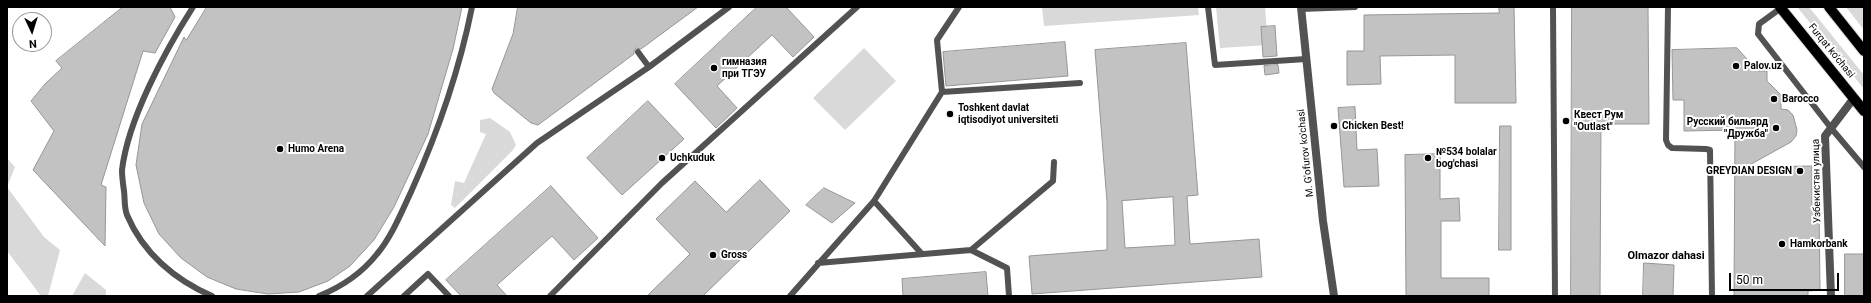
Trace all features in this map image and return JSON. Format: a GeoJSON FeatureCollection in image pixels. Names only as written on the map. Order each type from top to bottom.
{"type":"FeatureCollection","features":[{"type":"Feature","properties":{"kind":"main road","name":"Furqat ko'chasi"},"geometry":{"type":"LineString","coordinates":[[1780,7],[1864,111]]}},
{"type":"Feature","properties":{"kind":"main road"},"geometry":{"type":"LineString","coordinates":[[1829,7],[1864,50]]}},
{"type":"Feature","properties":{"kind":"street","name":"M. G'ofurov ko'chasi"},"geometry":{"type":"LineString","coordinates":[[1301,8],[1323,221],[1334,296]]}},
{"type":"Feature","properties":{"kind":"street","name":"Узбекистан улица"},"geometry":{"type":"LineString","coordinates":[[1831,296],[1824,136],[1854,98]]}},
{"type":"Feature","properties":{"kind":"lane"},"geometry":{"type":"LineString","coordinates":[[193,7],[149,88],[130,131],[122,171],[126,214],[143,243],[160,264],[196,289],[212,296]]}},
{"type":"Feature","properties":{"kind":"lane"},"geometry":{"type":"LineString","coordinates":[[319,296],[348,282],[377,254],[397,223],[435,138],[453,86],[472,7]]}},
{"type":"Feature","properties":{"kind":"lane"},"geometry":{"type":"LineString","coordinates":[[367,296],[536,143],[650,67],[729,7]]}},
{"type":"Feature","properties":{"kind":"lane"},"geometry":{"type":"LineString","coordinates":[[550,296],[662,183],[857,7]]}},
{"type":"Feature","properties":{"kind":"lane"},"geometry":{"type":"LineString","coordinates":[[790,296],[874,202],[942,92],[937,40],[959,7]]}},
{"type":"Feature","properties":{"kind":"lane"},"geometry":{"type":"LineString","coordinates":[[1208,7],[1215,65],[1306,59]]}},
{"type":"Feature","properties":{"kind":"lane"},"geometry":{"type":"LineString","coordinates":[[1301,8],[1355,7]]}},
{"type":"Feature","properties":{"kind":"lane"},"geometry":{"type":"LineString","coordinates":[[1553,7],[1555,296]]}},
{"type":"Feature","properties":{"kind":"lane"},"geometry":{"type":"LineString","coordinates":[[1668,7],[1666,140],[1668,146],[1672,148],[1710,150],[1712,296]]}},
{"type":"Feature","properties":{"kind":"lane"},"geometry":{"type":"LineString","coordinates":[[1780,7],[1758,24],[1758,34],[1831,128],[1864,167]]}},
{"type":"Feature","properties":{"kind":"lane"},"geometry":{"type":"LineString","coordinates":[[638,52],[650,67]]}},
{"type":"Feature","properties":{"kind":"lane"},"geometry":{"type":"LineString","coordinates":[[942,92],[1080,83]]}},
{"type":"Feature","properties":{"kind":"lane"},"geometry":{"type":"LineString","coordinates":[[971,250],[1052,181],[1054,162]]}},
{"type":"Feature","properties":{"kind":"lane"},"geometry":{"type":"LineString","coordinates":[[874,202],[922,254]]}},
{"type":"Feature","properties":{"kind":"lane"},"geometry":{"type":"LineString","coordinates":[[818,263],[971,250],[1007,268],[1009,296]]}},
{"type":"Feature","properties":{"kind":"lane"},"geometry":{"type":"LineString","coordinates":[[404,296],[428,274],[449,296]]}},
{"type":"Feature","properties":{"kind":"shaded area"},"geometry":{"type":"Polygon","coordinates":[[[1042,7],[1198,7],[1199,15],[1044,26],[1042,7]]]}},
{"type":"Feature","properties":{"kind":"shaded area"},"geometry":{"type":"Polygon","coordinates":[[[1216,7],[1265,7],[1268,45],[1220,48],[1216,7]]]}},
{"type":"Feature","properties":{"kind":"shaded area"},"geometry":{"type":"Polygon","coordinates":[[[1797,7],[1809,7],[1864,75],[1864,89],[1797,7]]]}},
{"type":"Feature","properties":{"kind":"shaded area"},"geometry":{"type":"Polygon","coordinates":[[[1846,7],[1864,7],[1864,30],[1846,7]]]}},
{"type":"Feature","properties":{"kind":"shaded area"},"geometry":{"type":"Polygon","coordinates":[[[864,48],[896,81],[845,130],[813,98],[864,48]]]}},
{"type":"Feature","properties":{"kind":"shaded area"},"geometry":{"type":"Polygon","coordinates":[[[490,118],[510,132],[516,145],[513,150],[455,208],[451,205],[455,181],[464,183],[486,134],[480,132],[480,120],[490,118]]]}},
{"type":"Feature","properties":{"kind":"shaded area"},"geometry":{"type":"Polygon","coordinates":[[[7,158],[15,167],[7,187],[7,158]]]}},
{"type":"Feature","properties":{"kind":"shaded area"},"geometry":{"type":"Polygon","coordinates":[[[7,187],[44,237],[60,250],[48,296],[41,296],[7,251],[7,187]]]}},
{"type":"Feature","properties":{"kind":"shaded area"},"geometry":{"type":"Polygon","coordinates":[[[85,273],[106,290],[106,296],[72,296],[85,273]]]}},
{"type":"Feature","properties":{"kind":"building"},"geometry":{"type":"Polygon","coordinates":[[[123,7],[170,7],[175,17],[155,53],[143,51],[101,185],[106,187],[105,246],[33,170],[54,131],[31,101],[45,84],[62,68],[56,61],[123,7]]]}},
{"type":"Feature","properties":{"kind":"building","name":"Humo Arena"},"geometry":{"type":"Polygon","coordinates":[[[207,7],[462,7],[453,49],[428,134],[394,207],[374,240],[350,266],[328,281],[299,292],[268,294],[236,289],[207,277],[181,258],[159,234],[144,203],[136,165],[142,124],[184,37],[186,40],[207,7]]]}},
{"type":"Feature","properties":{"kind":"building"},"geometry":{"type":"Polygon","coordinates":[[[518,7],[698,7],[641,49],[636,48],[634,54],[538,125],[531,123],[494,93],[492,89],[513,34],[518,7]]]}},
{"type":"Feature","properties":{"kind":"building","name":"гимназия при ТГЭУ"},"geometry":{"type":"Polygon","coordinates":[[[757,7],[786,7],[814,37],[793,57],[772,35],[717,86],[737,108],[716,128],[675,84],[757,7]]]}},
{"type":"Feature","properties":{"kind":"building"},"geometry":{"type":"Polygon","coordinates":[[[1499,7],[1514,7],[1516,103],[1455,103],[1455,55],[1380,56],[1381,84],[1347,85],[1347,51],[1364,51],[1364,15],[1499,13],[1499,7]]]}},
{"type":"Feature","properties":{"kind":"building"},"geometry":{"type":"Polygon","coordinates":[[[1572,7],[1648,7],[1649,124],[1601,124],[1600,296],[1571,296],[1572,7]]]}},
{"type":"Feature","properties":{"kind":"building"},"geometry":{"type":"Polygon","coordinates":[[[1275,26],[1277,56],[1263,57],[1261,27],[1275,26]]]}},
{"type":"Feature","properties":{"kind":"building"},"geometry":{"type":"Polygon","coordinates":[[[1065,42],[1068,76],[946,86],[943,52],[1065,42]]]}},
{"type":"Feature","properties":{"kind":"building"},"geometry":{"type":"Polygon","coordinates":[[[1186,43],[1198,195],[1187,196],[1190,244],[1259,239],[1262,277],[1032,294],[1029,256],[1107,250],[1107,202],[1095,50],[1186,43]],[[1173,197],[1122,201],[1125,248],[1175,245],[1173,197]]]}},
{"type":"Feature","properties":{"kind":"building"},"geometry":{"type":"Polygon","coordinates":[[[1737,48],[1758,71],[1767,71],[1767,81],[1781,95],[1781,109],[1788,110],[1793,115],[1797,130],[1796,136],[1791,142],[1746,167],[1812,166],[1812,207],[1819,207],[1820,290],[1808,291],[1808,296],[1734,296],[1735,130],[1684,131],[1684,100],[1673,100],[1672,50],[1737,48]]]}},
{"type":"Feature","properties":{"kind":"building"},"geometry":{"type":"Polygon","coordinates":[[[1278,65],[1279,73],[1265,75],[1264,66],[1278,65]]]}},
{"type":"Feature","properties":{"kind":"building"},"geometry":{"type":"Polygon","coordinates":[[[648,101],[684,139],[622,195],[587,158],[648,101]]]}},
{"type":"Feature","properties":{"kind":"building"},"geometry":{"type":"Polygon","coordinates":[[[1355,107],[1357,150],[1377,149],[1379,186],[1344,187],[1338,108],[1355,107]]]}},
{"type":"Feature","properties":{"kind":"building"},"geometry":{"type":"Polygon","coordinates":[[[1500,126],[1511,126],[1511,250],[1499,250],[1500,126]]]}},
{"type":"Feature","properties":{"kind":"building"},"geometry":{"type":"Polygon","coordinates":[[[1440,154],[1440,199],[1459,198],[1460,221],[1441,221],[1441,278],[1489,278],[1489,296],[1406,296],[1405,155],[1440,154]]]}},
{"type":"Feature","properties":{"kind":"building"},"geometry":{"type":"Polygon","coordinates":[[[760,180],[790,211],[703,296],[647,296],[690,254],[656,219],[695,181],[726,212],[760,180]]]}},
{"type":"Feature","properties":{"kind":"building"},"geometry":{"type":"Polygon","coordinates":[[[551,186],[598,238],[574,260],[552,236],[497,285],[507,296],[461,296],[446,280],[551,186]]]}},
{"type":"Feature","properties":{"kind":"building"},"geometry":{"type":"Polygon","coordinates":[[[824,188],[855,203],[832,223],[806,205],[824,188]]]}},
{"type":"Feature","properties":{"kind":"building"},"geometry":{"type":"Polygon","coordinates":[[[1845,254],[1864,254],[1864,296],[1845,296],[1845,254]]]}},
{"type":"Feature","properties":{"kind":"building"},"geometry":{"type":"Polygon","coordinates":[[[1644,263],[1674,265],[1673,296],[1643,296],[1644,263]]]}},
{"type":"Feature","properties":{"kind":"building"},"geometry":{"type":"Polygon","coordinates":[[[986,272],[988,296],[903,296],[902,279],[986,272]]]}},
{"type":"Feature","properties":{"kind":"place","name":"Palov.uz"},"geometry":{"type":"Point","coordinates":[1736,66]}},
{"type":"Feature","properties":{"kind":"place","name":"гимназия при ТГЭУ"},"geometry":{"type":"Point","coordinates":[714,68]}},
{"type":"Feature","properties":{"kind":"place","name":"Barocco"},"geometry":{"type":"Point","coordinates":[1774,99]}},
{"type":"Feature","properties":{"kind":"place","name":"Toshkent davlat iqtisodiyot universiteti"},"geometry":{"type":"Point","coordinates":[950,114]}},
{"type":"Feature","properties":{"kind":"place","name":"Квест Рум \"Outlast\""},"geometry":{"type":"Point","coordinates":[1566,121]}},
{"type":"Feature","properties":{"kind":"place","name":"Chicken Best!"},"geometry":{"type":"Point","coordinates":[1334,126]}},
{"type":"Feature","properties":{"kind":"place","name":"Русский бильярд \"Дружба\""},"geometry":{"type":"Point","coordinates":[1776,128]}},
{"type":"Feature","properties":{"kind":"place","name":"Humo Arena"},"geometry":{"type":"Point","coordinates":[280,149]}},
{"type":"Feature","properties":{"kind":"place","name":"Uchkuduk"},"geometry":{"type":"Point","coordinates":[662,158]}},
{"type":"Feature","properties":{"kind":"place","name":"№534 bolalar bog'chasi"},"geometry":{"type":"Point","coordinates":[1428,158]}},
{"type":"Feature","properties":{"kind":"place","name":"GREYDIAN DESIGN"},"geometry":{"type":"Point","coordinates":[1800,171]}},
{"type":"Feature","properties":{"kind":"place","name":"Hamkorbank"},"geometry":{"type":"Point","coordinates":[1782,244]}},
{"type":"Feature","properties":{"kind":"place","name":"Gross"},"geometry":{"type":"Point","coordinates":[713,255]}},
{"type":"Feature","properties":{"kind":"district","name":"Olmazor dahasi"},"geometry":{"type":"Point","coordinates":[1666,256]}}]}
